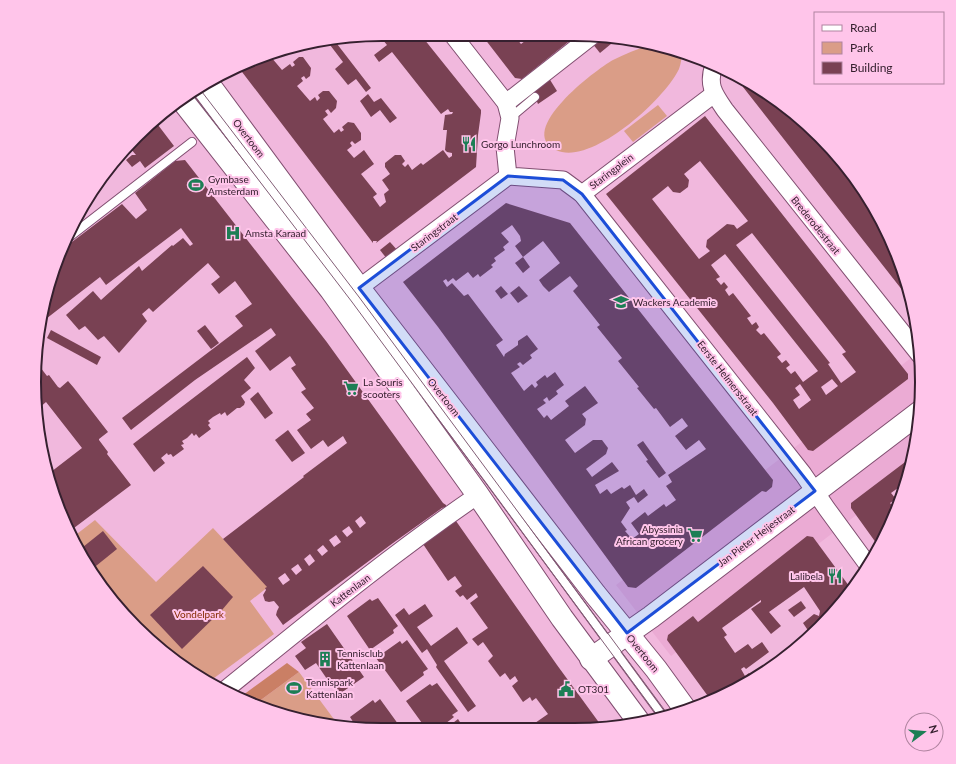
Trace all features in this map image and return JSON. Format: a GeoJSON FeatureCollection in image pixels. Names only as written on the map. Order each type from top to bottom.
{"type":"FeatureCollection","features":[{"type":"Feature","properties":{"kind":"main road","name":"Overtoom"},"geometry":{"type":"LineString","coordinates":[[211,87],[359,288],[590,588],[619,639],[656,669],[682,706]]}},
{"type":"Feature","properties":{"kind":"main road"},"geometry":{"type":"LineString","coordinates":[[185,104],[331,290],[478,495],[558,613],[635,717]]}},
{"type":"Feature","properties":{"kind":"main road","name":"Jan Pieter Heijestraat"},"geometry":{"type":"LineString","coordinates":[[591,658],[651,617],[913,417]]}},
{"type":"Feature","properties":{"kind":"street"},"geometry":{"type":"LineString","coordinates":[[457,41],[508,110],[505,147],[508,176]]}},
{"type":"Feature","properties":{"kind":"street"},"geometry":{"type":"LineString","coordinates":[[508,110],[586,42]]}},
{"type":"Feature","properties":{"kind":"street"},"geometry":{"type":"LineString","coordinates":[[713,71],[711,82],[714,94]]}},
{"type":"Feature","properties":{"kind":"street","name":"Staringplein"},"geometry":{"type":"LineString","coordinates":[[508,176],[563,180],[582,194],[714,94]]}},
{"type":"Feature","properties":{"kind":"street","name":"Brederodestraat"},"geometry":{"type":"LineString","coordinates":[[714,94],[725,110],[913,346]]}},
{"type":"Feature","properties":{"kind":"street","name":"Staringstraat"},"geometry":{"type":"LineString","coordinates":[[359,288],[508,176]]}},
{"type":"Feature","properties":{"kind":"street","name":"Eerste Helmersstraat"},"geometry":{"type":"LineString","coordinates":[[582,194],[804,474],[864,560]]}},
{"type":"Feature","properties":{"kind":"street","name":"Kattenlaan"},"geometry":{"type":"LineString","coordinates":[[229,687],[328,607],[438,523],[478,495]]}},
{"type":"Feature","properties":{"kind":"lane","name":"Overtoom"},"geometry":{"type":"LineString","coordinates":[[199,94],[488,478],[619,639],[660,711]]}},
{"type":"Feature","properties":{"kind":"lane"},"geometry":{"type":"LineString","coordinates":[[508,110],[535,97]]}},
{"type":"Feature","properties":{"kind":"lane"},"geometry":{"type":"LineString","coordinates":[[75,232],[192,142]]}},
{"type":"Feature","properties":{"kind":"highlighted area"},"geometry":{"type":"Polygon","coordinates":[[[508,176],[563,180],[582,194],[815,491],[627,633],[359,288],[508,176]]]}},
{"type":"Feature","properties":{"kind":"shaded area"},"geometry":{"type":"Polygon","coordinates":[[[914,356],[915,382],[912,427],[900,482],[671,656],[616,585],[914,356]]]}},
{"type":"Feature","properties":{"kind":"shaded area"},"geometry":{"type":"Polygon","coordinates":[[[287,663],[299,672],[260,700],[245,694],[287,663]]]}},
{"type":"Feature","properties":{"kind":"green space"},"geometry":{"type":"Polygon","coordinates":[[[642,48],[681,58],[679,69],[659,97],[625,127],[607,140],[588,149],[571,153],[556,150],[546,141],[545,129],[551,116],[576,88],[591,76],[613,60],[642,48]]]}},
{"type":"Feature","properties":{"kind":"green space"},"geometry":{"type":"Polygon","coordinates":[[[658,105],[667,116],[633,142],[624,131],[658,105]]]}},
{"type":"Feature","properties":{"kind":"green space","name":"Vondelpark"},"geometry":{"type":"Polygon","coordinates":[[[95,520],[156,582],[213,528],[268,587],[250,601],[274,634],[214,678],[174,653],[141,623],[111,590],[77,534],[95,520]]]}},
{"type":"Feature","properties":{"kind":"green space","name":"Tennispark Kattenlaan"},"geometry":{"type":"Polygon","coordinates":[[[299,672],[334,719],[294,711],[260,700],[299,672]]]}},
{"type":"Feature","properties":{"kind":"building"},"geometry":{"type":"Polygon","coordinates":[[[384,41],[426,41],[481,110],[481,113],[476,167],[376,243],[377,241],[373,241],[373,243],[242,71],[273,59],[282,70],[290,64],[292,67],[295,65],[293,62],[299,57],[303,57],[311,68],[310,76],[306,79],[304,76],[301,78],[303,81],[297,86],[310,101],[315,97],[317,101],[320,98],[318,95],[323,91],[329,91],[337,101],[336,108],[331,113],[328,109],[325,111],[328,115],[323,119],[334,133],[339,129],[341,132],[344,130],[342,127],[348,122],[354,123],[361,133],[361,140],[355,144],[352,141],[350,143],[352,146],[347,150],[354,158],[364,150],[374,164],[361,174],[377,194],[373,197],[380,207],[386,202],[384,194],[389,190],[382,180],[390,174],[385,167],[385,163],[395,155],[401,155],[405,161],[402,164],[405,167],[408,164],[412,170],[421,163],[423,165],[443,150],[449,158],[452,156],[452,153],[445,150],[447,130],[443,130],[445,115],[452,114],[453,112],[450,112],[448,109],[441,114],[392,52],[379,62],[374,55],[387,45],[384,41]]]}},
{"type":"Feature","properties":{"kind":"building"},"geometry":{"type":"Polygon","coordinates":[[[486,41],[518,41],[521,44],[525,41],[570,41],[522,79],[515,78],[486,41]]]}},
{"type":"Feature","properties":{"kind":"building"},"geometry":{"type":"Polygon","coordinates":[[[593,42],[612,43],[600,53],[592,43],[593,42]]]}},
{"type":"Feature","properties":{"kind":"building"},"geometry":{"type":"Polygon","coordinates":[[[337,44],[371,88],[366,92],[356,79],[348,85],[335,69],[343,62],[330,45],[337,44]]]}},
{"type":"Feature","properties":{"kind":"building"},"geometry":{"type":"Polygon","coordinates":[[[547,75],[557,91],[538,104],[535,97],[527,88],[547,75]]]}},
{"type":"Feature","properties":{"kind":"building"},"geometry":{"type":"Polygon","coordinates":[[[743,87],[782,111],[815,141],[845,174],[880,231],[897,272],[902,290],[743,87]]]}},
{"type":"Feature","properties":{"kind":"building"},"geometry":{"type":"Polygon","coordinates":[[[368,94],[374,102],[381,98],[397,118],[390,123],[380,110],[371,117],[360,101],[368,94]]]}},
{"type":"Feature","properties":{"kind":"building"},"geometry":{"type":"Polygon","coordinates":[[[705,116],[908,374],[908,379],[813,451],[808,450],[773,403],[606,194],[705,116]],[[700,161],[684,174],[689,180],[688,187],[680,193],[673,192],[668,186],[652,199],[699,259],[710,251],[706,247],[707,240],[727,224],[734,225],[737,229],[748,221],[700,161]],[[752,233],[736,245],[830,363],[828,364],[841,383],[856,372],[842,354],[846,352],[752,233]],[[725,254],[711,265],[720,277],[716,279],[721,285],[724,282],[728,287],[725,290],[729,296],[733,293],[751,316],[747,318],[752,325],[756,322],[759,327],[756,330],[761,335],[764,333],[781,354],[777,357],[782,363],[786,360],[790,365],[786,368],[791,374],[795,371],[803,382],[818,371],[725,254]],[[832,379],[821,387],[826,395],[838,386],[832,379]],[[800,384],[795,388],[800,395],[793,400],[799,409],[811,400],[800,384]]]}},
{"type":"Feature","properties":{"kind":"building"},"geometry":{"type":"Polygon","coordinates":[[[158,125],[174,146],[145,168],[140,161],[132,167],[126,160],[132,155],[136,155],[132,150],[158,125]]]}},
{"type":"Feature","properties":{"kind":"building"},"geometry":{"type":"Polygon","coordinates":[[[185,160],[326,341],[443,503],[446,505],[446,507],[442,508],[393,543],[283,625],[276,615],[279,607],[274,601],[265,601],[263,595],[266,590],[265,588],[267,587],[223,539],[347,443],[343,436],[328,447],[323,440],[311,449],[297,430],[311,420],[306,414],[314,408],[301,392],[306,389],[291,368],[296,365],[290,356],[270,371],[255,351],[276,335],[271,328],[195,380],[131,430],[122,418],[243,326],[235,316],[252,304],[235,281],[219,294],[211,284],[220,277],[208,263],[153,312],[149,308],[142,314],[147,321],[119,353],[104,336],[98,340],[85,326],[79,330],[66,315],[93,291],[101,300],[139,266],[142,271],[172,245],[173,246],[183,238],[190,246],[193,244],[181,228],[106,285],[100,277],[48,318],[59,272],[71,243],[122,204],[136,219],[147,210],[135,193],[175,161],[185,160]],[[361,516],[355,521],[360,528],[366,523],[361,516]],[[349,526],[342,531],[347,537],[353,532],[349,526]],[[336,535],[329,540],[334,547],[341,542],[336,535]],[[323,545],[317,550],[322,556],[328,551],[323,545]],[[310,554],[304,559],[309,566],[315,561],[310,554]],[[298,564],[291,569],[296,575],[302,570],[298,564]],[[285,573],[278,578],[283,585],[290,580],[285,573]]]}},
{"type":"Feature","properties":{"kind":"building"},"geometry":{"type":"Polygon","coordinates":[[[506,203],[570,223],[773,480],[772,487],[766,492],[762,491],[636,588],[628,587],[438,327],[403,282],[506,203]],[[512,225],[501,233],[509,242],[503,247],[505,250],[494,258],[496,261],[491,265],[493,267],[480,277],[478,274],[473,278],[468,272],[456,281],[453,278],[448,282],[446,279],[443,281],[447,287],[452,283],[464,296],[468,294],[503,340],[496,345],[504,357],[505,354],[518,345],[518,341],[527,335],[538,349],[530,355],[532,358],[523,365],[520,362],[517,364],[520,367],[511,373],[524,391],[532,384],[535,388],[538,385],[536,382],[545,375],[547,378],[555,372],[564,385],[556,391],[558,394],[549,401],[547,397],[543,400],[546,403],[537,409],[544,418],[547,415],[551,420],[569,406],[565,401],[585,386],[598,403],[582,414],[586,419],[585,425],[565,440],[575,453],[593,440],[602,440],[608,448],[606,454],[586,469],[592,477],[612,462],[619,471],[595,485],[600,494],[607,489],[611,494],[622,487],[624,489],[630,485],[636,495],[644,489],[648,495],[638,503],[634,497],[626,502],[630,508],[621,522],[627,530],[625,531],[632,539],[639,534],[631,523],[645,512],[648,516],[664,504],[666,507],[676,500],[666,486],[672,482],[668,475],[706,449],[699,440],[686,450],[675,436],[688,426],[682,418],[670,427],[656,408],[654,409],[637,388],[639,387],[618,361],[622,358],[597,327],[600,325],[573,291],[578,286],[570,276],[549,292],[543,286],[539,280],[560,263],[543,241],[523,257],[515,246],[521,241],[520,236],[512,225]]]}},
{"type":"Feature","properties":{"kind":"building"},"geometry":{"type":"Polygon","coordinates":[[[390,242],[398,251],[387,259],[380,250],[390,242]]]}},
{"type":"Feature","properties":{"kind":"building"},"geometry":{"type":"Polygon","coordinates":[[[523,257],[530,267],[523,273],[515,263],[523,257]]]}},
{"type":"Feature","properties":{"kind":"building"},"geometry":{"type":"Polygon","coordinates":[[[501,286],[508,294],[501,299],[495,291],[501,286]]]}},
{"type":"Feature","properties":{"kind":"building"},"geometry":{"type":"Polygon","coordinates":[[[519,286],[528,296],[518,303],[510,293],[519,286]]]}},
{"type":"Feature","properties":{"kind":"building"},"geometry":{"type":"Polygon","coordinates":[[[205,325],[219,343],[211,349],[197,331],[205,325]]]}},
{"type":"Feature","properties":{"kind":"building"},"geometry":{"type":"Polygon","coordinates":[[[51,330],[101,357],[97,365],[47,338],[51,330]]]}},
{"type":"Feature","properties":{"kind":"building"},"geometry":{"type":"Polygon","coordinates":[[[247,357],[255,368],[244,380],[251,388],[241,396],[245,402],[244,405],[237,408],[227,416],[225,412],[221,415],[220,413],[213,417],[208,421],[210,423],[208,425],[211,429],[199,438],[196,434],[194,436],[192,433],[182,441],[184,444],[181,445],[184,449],[173,457],[171,454],[168,455],[167,453],[161,458],[165,463],[154,472],[133,444],[247,357]]]}},
{"type":"Feature","properties":{"kind":"building"},"geometry":{"type":"Polygon","coordinates":[[[42,369],[60,388],[68,381],[108,432],[99,440],[108,452],[107,454],[131,485],[74,528],[59,492],[53,470],[82,448],[46,402],[42,405],[42,369]]]}},
{"type":"Feature","properties":{"kind":"building"},"geometry":{"type":"Polygon","coordinates":[[[258,392],[273,413],[265,419],[250,399],[258,392]]]}},
{"type":"Feature","properties":{"kind":"building"},"geometry":{"type":"Polygon","coordinates":[[[288,430],[305,453],[292,462],[275,440],[288,430]]]}},
{"type":"Feature","properties":{"kind":"building"},"geometry":{"type":"Polygon","coordinates":[[[643,441],[666,473],[659,478],[646,461],[648,460],[637,445],[643,441]]]}},
{"type":"Feature","properties":{"kind":"building"},"geometry":{"type":"Polygon","coordinates":[[[905,462],[898,488],[891,493],[895,498],[890,503],[892,505],[875,542],[851,508],[851,503],[905,462]]]}},
{"type":"Feature","properties":{"kind":"building"},"geometry":{"type":"Polygon","coordinates":[[[456,521],[598,722],[535,723],[548,714],[536,698],[532,701],[530,697],[523,702],[512,686],[518,681],[515,676],[510,680],[505,673],[500,677],[488,661],[493,656],[483,642],[478,646],[472,639],[488,628],[470,603],[478,597],[476,593],[467,600],[463,595],[460,597],[455,591],[462,586],[455,576],[448,581],[423,544],[456,521]]]}},
{"type":"Feature","properties":{"kind":"building"},"geometry":{"type":"Polygon","coordinates":[[[103,531],[117,549],[95,566],[84,546],[103,531]]]}},
{"type":"Feature","properties":{"kind":"building"},"geometry":{"type":"Polygon","coordinates":[[[807,536],[813,537],[848,585],[808,630],[803,623],[814,614],[819,616],[820,611],[804,587],[769,612],[781,626],[771,634],[751,609],[761,602],[761,600],[722,628],[727,635],[724,637],[735,653],[748,644],[752,649],[762,642],[769,652],[746,669],[744,667],[741,669],[745,676],[749,674],[725,688],[707,696],[667,640],[668,635],[693,616],[698,622],[807,536]]]}},
{"type":"Feature","properties":{"kind":"building"},"geometry":{"type":"Polygon","coordinates":[[[203,566],[233,597],[222,610],[182,649],[150,615],[203,566]]]}},
{"type":"Feature","properties":{"kind":"building"},"geometry":{"type":"Polygon","coordinates":[[[378,598],[398,626],[393,630],[394,633],[370,650],[347,616],[370,599],[372,601],[378,598]]]}},
{"type":"Feature","properties":{"kind":"building"},"geometry":{"type":"Polygon","coordinates":[[[801,601],[806,608],[794,617],[788,610],[801,601]]]}},
{"type":"Feature","properties":{"kind":"building"},"geometry":{"type":"Polygon","coordinates":[[[425,604],[433,616],[417,627],[431,646],[457,627],[468,643],[444,661],[476,706],[468,712],[436,667],[437,665],[427,649],[422,653],[395,615],[404,608],[409,615],[425,604]]]}},
{"type":"Feature","properties":{"kind":"building","name":"Tennisclub Kattenlaan"},"geometry":{"type":"Polygon","coordinates":[[[327,624],[364,677],[338,695],[316,663],[305,670],[295,656],[306,648],[301,642],[327,624]]]}},
{"type":"Feature","properties":{"kind":"building"},"geometry":{"type":"Polygon","coordinates":[[[407,640],[428,669],[423,672],[424,675],[401,692],[376,658],[400,641],[402,644],[407,640]]]}},
{"type":"Feature","properties":{"kind":"building"},"geometry":{"type":"Polygon","coordinates":[[[437,683],[458,711],[452,715],[454,717],[446,723],[422,723],[406,701],[430,684],[432,686],[437,683]]]}},
{"type":"Feature","properties":{"kind":"building"},"geometry":{"type":"Polygon","coordinates":[[[380,699],[397,723],[353,721],[350,717],[373,700],[375,703],[380,699]]]}},
{"type":"Feature","properties":{"kind":"building"},"geometry":{"type":"Polygon","coordinates":[[[458,719],[461,723],[453,723],[458,719]]]}},
{"type":"Feature","properties":{"kind":"tram line"},"geometry":{"type":"LineString","coordinates":[[202,92],[359,297],[665,710]]}},
{"type":"Feature","properties":{"kind":"tram line"},"geometry":{"type":"LineString","coordinates":[[195,97],[352,302],[655,713]]}},
{"type":"Feature","properties":{"kind":"place","name":"Gorgo Lunchroom"},"geometry":{"type":"Point","coordinates":[469,144]}},
{"type":"Feature","properties":{"kind":"place","name":"Gymbase Amsterdam"},"geometry":{"type":"Point","coordinates":[196,185]}},
{"type":"Feature","properties":{"kind":"place","name":"Amsta Karaad"},"geometry":{"type":"Point","coordinates":[233,233]}},
{"type":"Feature","properties":{"kind":"place","name":"Wackers Academie"},"geometry":{"type":"Point","coordinates":[621,302]}},
{"type":"Feature","properties":{"kind":"place","name":"La Souris scooters"},"geometry":{"type":"Point","coordinates":[351,388]}},
{"type":"Feature","properties":{"kind":"place","name":"Abyssinia African grocery"},"geometry":{"type":"Point","coordinates":[695,535]}},
{"type":"Feature","properties":{"kind":"place","name":"Lalibela"},"geometry":{"type":"Point","coordinates":[835,576]}},
{"type":"Feature","properties":{"kind":"place","name":"Tennisclub Kattenlaan"},"geometry":{"type":"Point","coordinates":[325,659]}},
{"type":"Feature","properties":{"kind":"place","name":"Tennispark Kattenlaan"},"geometry":{"type":"Point","coordinates":[294,688]}},
{"type":"Feature","properties":{"kind":"place","name":"OT301"},"geometry":{"type":"Point","coordinates":[566,689]}}]}
